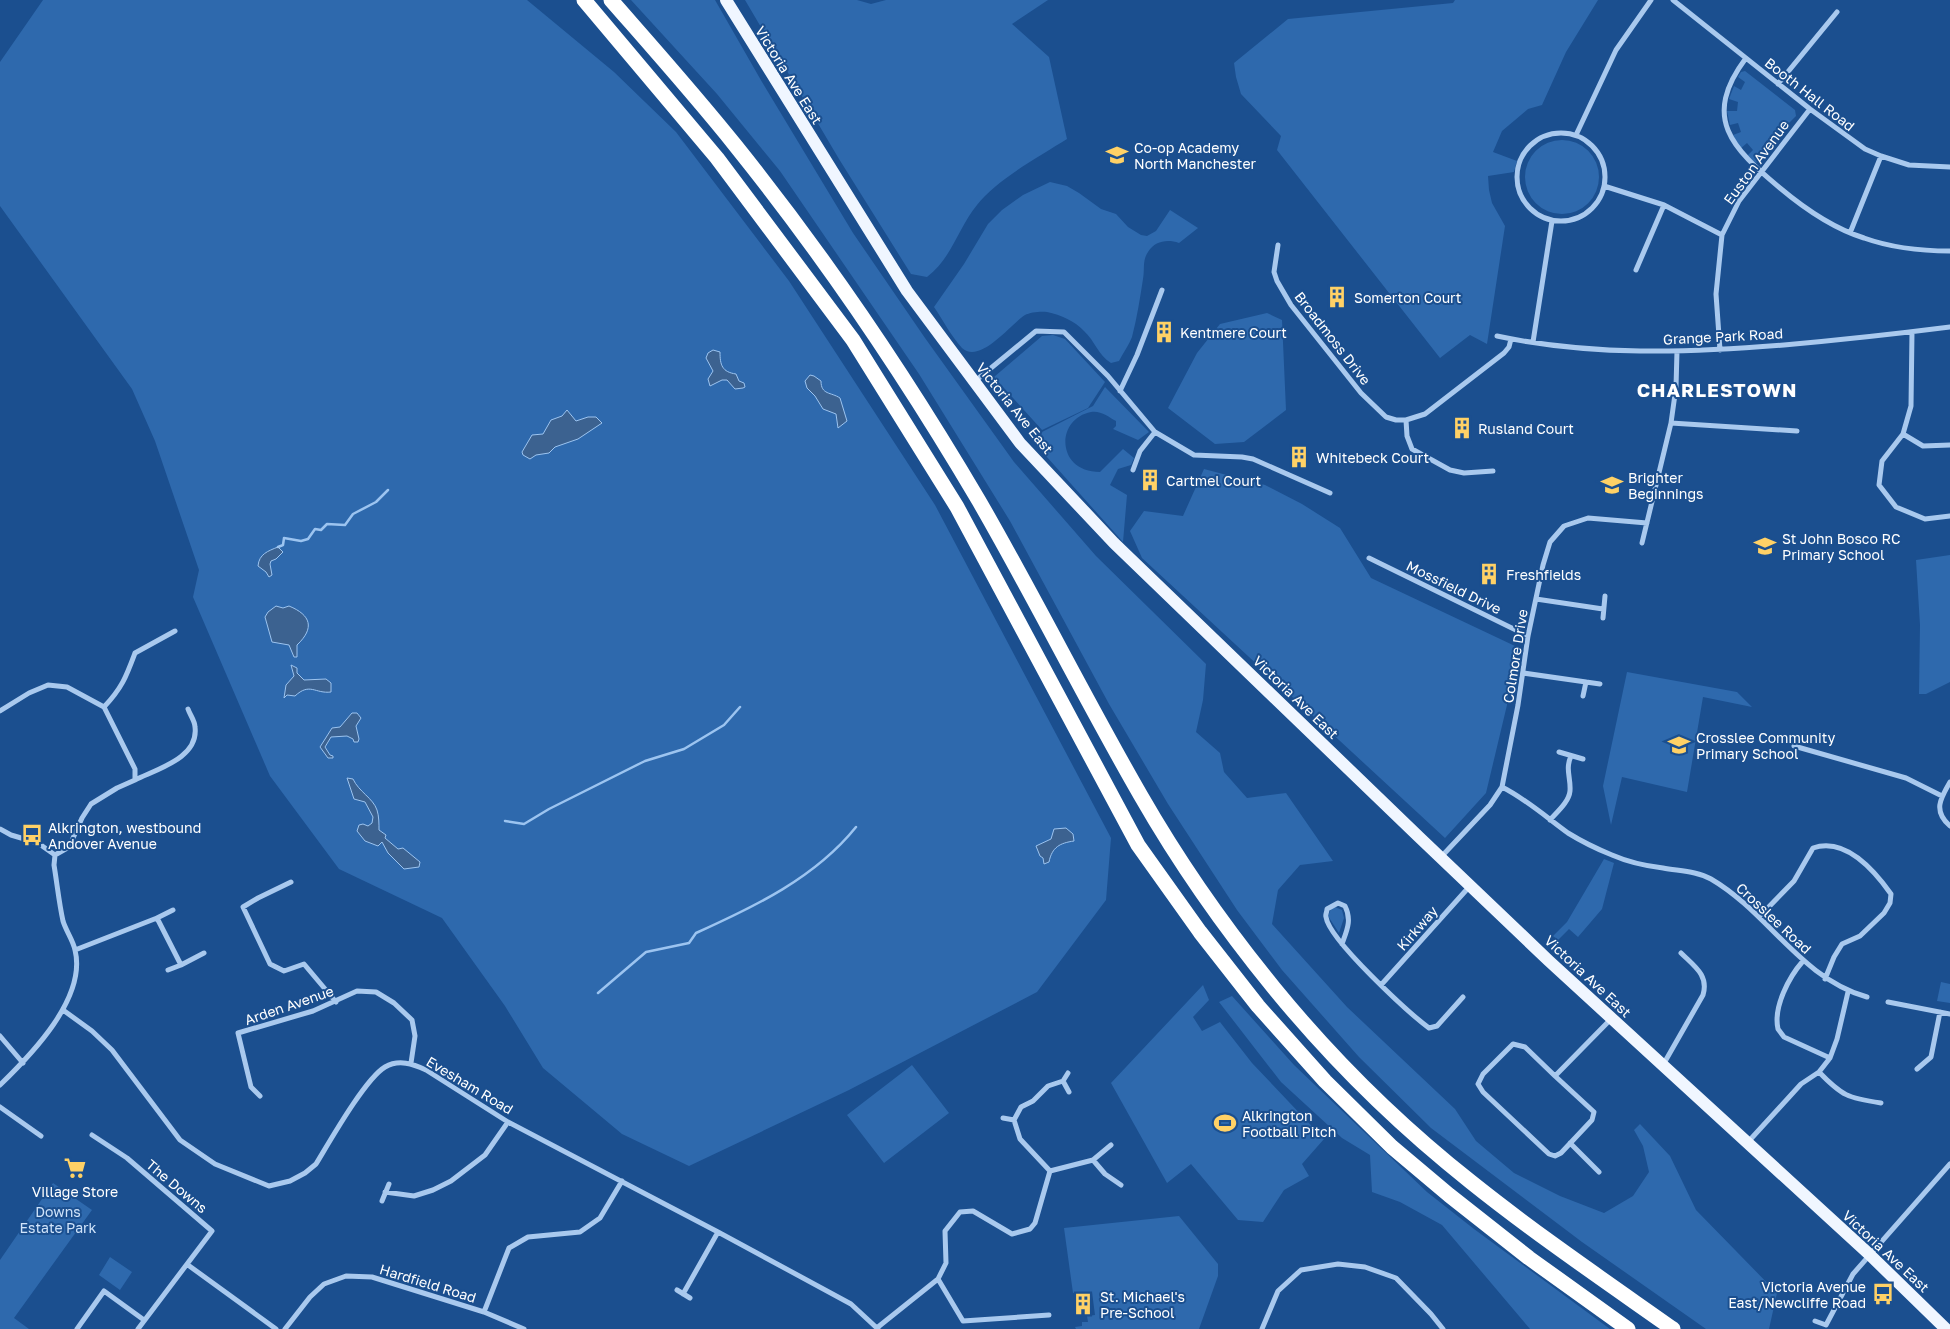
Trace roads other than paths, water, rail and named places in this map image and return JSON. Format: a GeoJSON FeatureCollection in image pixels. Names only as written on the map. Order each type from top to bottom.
{"type":"FeatureCollection","features":[{"type":"Feature","properties":{"kind":"highway"},"geometry":{"type":"LineString","coordinates":[[584,0],[718,158],[853,340],[957,507],[1138,845],[1200,932],[1246,991],[1325,1082],[1392,1147],[1529,1258],[1628,1329]]}},
{"type":"Feature","properties":{"kind":"highway"},"geometry":{"type":"LineString","coordinates":[[612,0],[735,144],[802,232],[867,323],[923,409],[977,498],[1036,601],[1142,798],[1181,861],[1226,927],[1276,990],[1342,1064],[1409,1130],[1476,1186],[1545,1239],[1673,1329]]}},
{"type":"Feature","properties":{"kind":"main road","name":"Victoria Ave East"},"geometry":{"type":"LineString","coordinates":[[726,0],[907,291],[1020,443],[1114,543],[1441,858],[1612,1019],[1869,1254],[1944,1328]]}},
{"type":"Feature","properties":{"kind":"street"},"geometry":{"type":"LineString","coordinates":[[1576,135],[1616,50],[1651,0]]}},
{"type":"Feature","properties":{"kind":"street","name":"Booth Hall Road"},"geometry":{"type":"LineString","coordinates":[[1673,0],[1849,139],[1881,156],[1909,165],[1950,167]]}},
{"type":"Feature","properties":{"kind":"street"},"geometry":{"type":"LineString","coordinates":[[1778,84],[1837,12]]}},
{"type":"Feature","properties":{"kind":"street"},"geometry":{"type":"LineString","coordinates":[[1746,58],[1728,91],[1725,102],[1725,120],[1734,144],[1743,156],[1803,207],[1819,218],[1850,233],[1906,248],[1950,251]]}},
{"type":"Feature","properties":{"kind":"street","name":"Euston Avenue"},"geometry":{"type":"LineString","coordinates":[[1720,350],[1716,294],[1722,234],[1739,201],[1810,109]]}},
{"type":"Feature","properties":{"kind":"street"},"geometry":{"type":"LineString","coordinates":[[1564,133],[1576,135],[1590,144],[1598,154],[1604,168],[1604,186],[1598,200],[1585,214],[1570,220],[1552,221],[1530,209],[1521,196],[1516,180],[1518,163],[1533,142],[1547,135],[1564,133]]}},
{"type":"Feature","properties":{"kind":"street"},"geometry":{"type":"LineString","coordinates":[[1850,233],[1881,156]]}},
{"type":"Feature","properties":{"kind":"street"},"geometry":{"type":"LineString","coordinates":[[1604,186],[1664,205],[1722,234]]}},
{"type":"Feature","properties":{"kind":"street"},"geometry":{"type":"LineString","coordinates":[[1636,270],[1664,205]]}},
{"type":"Feature","properties":{"kind":"street"},"geometry":{"type":"LineString","coordinates":[[1533,342],[1552,221]]}},
{"type":"Feature","properties":{"kind":"street","name":"Broadmoss Drive"},"geometry":{"type":"LineString","coordinates":[[1278,245],[1274,272],[1291,305],[1361,393],[1386,417],[1406,420]]}},
{"type":"Feature","properties":{"kind":"street"},"geometry":{"type":"LineString","coordinates":[[1120,391],[1137,355],[1162,290]]}},
{"type":"Feature","properties":{"kind":"street","name":"Grange Park Road"},"geometry":{"type":"LineString","coordinates":[[1497,336],[1606,350],[1677,351],[1720,350],[1950,327]]}},
{"type":"Feature","properties":{"kind":"street"},"geometry":{"type":"LineString","coordinates":[[974,383],[1036,331],[1064,332],[1108,376],[1155,432],[1194,455],[1253,459],[1330,494]]}},
{"type":"Feature","properties":{"kind":"street"},"geometry":{"type":"LineString","coordinates":[[1912,332],[1911,406],[1903,434],[1882,461],[1879,485],[1896,507],[1925,519],[1950,516]]}},
{"type":"Feature","properties":{"kind":"street"},"geometry":{"type":"LineString","coordinates":[[1493,471],[1464,473],[1450,470],[1412,449],[1407,436],[1406,420],[1425,414],[1433,408],[1504,353],[1509,347],[1511,339]]}},
{"type":"Feature","properties":{"kind":"street"},"geometry":{"type":"LineString","coordinates":[[1642,543],[1671,423],[1676,387],[1677,351]]}},
{"type":"Feature","properties":{"kind":"street"},"geometry":{"type":"LineString","coordinates":[[1671,423],[1797,431]]}},
{"type":"Feature","properties":{"kind":"street"},"geometry":{"type":"LineString","coordinates":[[1133,470],[1140,451],[1155,432]]}},
{"type":"Feature","properties":{"kind":"street"},"geometry":{"type":"LineString","coordinates":[[1903,434],[1922,446],[1950,445]]}},
{"type":"Feature","properties":{"kind":"street","name":"Colmore Drive"},"geometry":{"type":"LineString","coordinates":[[1441,858],[1490,806],[1502,787],[1528,636],[1550,542],[1564,526],[1588,518],[1647,522]]}},
{"type":"Feature","properties":{"kind":"street","name":"Mossfield Drive"},"geometry":{"type":"LineString","coordinates":[[1369,558],[1528,636]]}},
{"type":"Feature","properties":{"kind":"street"},"geometry":{"type":"LineString","coordinates":[[1603,618],[1605,596]]}},
{"type":"Feature","properties":{"kind":"street"},"geometry":{"type":"LineString","coordinates":[[1536,599],[1603,609]]}},
{"type":"Feature","properties":{"kind":"street"},"geometry":{"type":"LineString","coordinates":[[104,706],[118,693],[135,653],[175,631]]}},
{"type":"Feature","properties":{"kind":"street"},"geometry":{"type":"LineString","coordinates":[[1523,673],[1600,684]]}},
{"type":"Feature","properties":{"kind":"street"},"geometry":{"type":"LineString","coordinates":[[1583,696],[1586,682]]}},
{"type":"Feature","properties":{"kind":"street"},"geometry":{"type":"LineString","coordinates":[[0,711],[29,693],[48,685],[66,687],[104,706],[135,769],[135,780]]}},
{"type":"Feature","properties":{"kind":"street"},"geometry":{"type":"LineString","coordinates":[[55,855],[69,846],[91,804],[117,788],[187,752],[195,741],[195,726],[188,709]]}},
{"type":"Feature","properties":{"kind":"street"},"geometry":{"type":"LineString","coordinates":[[1794,746],[1906,778],[1942,796]]}},
{"type":"Feature","properties":{"kind":"street"},"geometry":{"type":"LineString","coordinates":[[1559,752],[1583,759]]}},
{"type":"Feature","properties":{"kind":"street"},"geometry":{"type":"LineString","coordinates":[[1550,820],[1566,801],[1570,792],[1568,771],[1571,756]]}},
{"type":"Feature","properties":{"kind":"street"},"geometry":{"type":"LineString","coordinates":[[1950,782],[1942,796],[1940,814],[1942,819],[1950,826]]}},
{"type":"Feature","properties":{"kind":"street","name":"Crosslee Road"},"geometry":{"type":"LineString","coordinates":[[1502,787],[1516,794],[1570,834],[1622,858],[1660,868],[1695,873],[1708,878],[1729,891],[1759,917],[1803,961],[1825,979],[1848,992],[1867,998]]}},
{"type":"Feature","properties":{"kind":"street"},"geometry":{"type":"LineString","coordinates":[[0,829],[11,835],[38,842],[55,855]]}},
{"type":"Feature","properties":{"kind":"street"},"geometry":{"type":"LineString","coordinates":[[1759,917],[1794,881],[1813,848],[1823,845],[1836,846],[1856,857],[1879,876],[1891,894],[1890,903],[1884,913],[1860,936],[1842,944],[1834,957],[1825,979]]}},
{"type":"Feature","properties":{"kind":"street"},"geometry":{"type":"LineString","coordinates":[[0,1085],[22,1063],[63,1010],[72,988],[76,969],[75,950],[64,923],[54,865],[55,855]]}},
{"type":"Feature","properties":{"kind":"street"},"geometry":{"type":"LineString","coordinates":[[291,882],[243,907],[270,964],[284,971],[304,964],[336,1002]]}},
{"type":"Feature","properties":{"kind":"street","name":"Kirkway"},"geometry":{"type":"LineString","coordinates":[[1382,986],[1470,885]]}},
{"type":"Feature","properties":{"kind":"street"},"geometry":{"type":"LineString","coordinates":[[1342,944],[1349,925],[1348,913],[1345,906],[1338,903],[1327,909],[1326,917],[1342,944],[1382,986],[1429,1028],[1438,1026],[1463,997]]}},
{"type":"Feature","properties":{"kind":"street"},"geometry":{"type":"LineString","coordinates":[[75,950],[173,910]]}},
{"type":"Feature","properties":{"kind":"street"},"geometry":{"type":"LineString","coordinates":[[157,918],[181,965]]}},
{"type":"Feature","properties":{"kind":"street"},"geometry":{"type":"LineString","coordinates":[[168,970],[204,953]]}},
{"type":"Feature","properties":{"kind":"street"},"geometry":{"type":"LineString","coordinates":[[1663,1065],[1706,987],[1704,978],[1681,953]]}},
{"type":"Feature","properties":{"kind":"street"},"geometry":{"type":"LineString","coordinates":[[1803,961],[1792,973],[1787,983],[1778,1014],[1778,1029],[1784,1037],[1830,1058]]}},
{"type":"Feature","properties":{"kind":"street","name":"Arden Avenue"},"geometry":{"type":"LineString","coordinates":[[260,1096],[251,1087],[238,1033],[313,1011],[357,991],[376,992],[394,1003],[412,1020],[415,1036],[411,1064]]}},
{"type":"Feature","properties":{"kind":"street"},"geometry":{"type":"LineString","coordinates":[[1747,1143],[1801,1084],[1819,1072],[1830,1058],[1837,1039],[1848,992]]}},
{"type":"Feature","properties":{"kind":"street"},"geometry":{"type":"LineString","coordinates":[[1888,1002],[1950,1014]]}},
{"type":"Feature","properties":{"kind":"street","name":"Evesham Road"},"geometry":{"type":"LineString","coordinates":[[63,1010],[92,1031],[112,1050],[180,1140],[215,1164],[269,1186],[290,1181],[305,1173],[316,1164],[373,1077],[387,1066],[401,1063],[411,1064],[426,1070],[508,1122],[851,1304],[878,1328]]}},
{"type":"Feature","properties":{"kind":"street"},"geometry":{"type":"LineString","coordinates":[[1917,1069],[1931,1057],[1940,1012]]}},
{"type":"Feature","properties":{"kind":"street"},"geometry":{"type":"LineString","coordinates":[[1555,1076],[1612,1019]]}},
{"type":"Feature","properties":{"kind":"street"},"geometry":{"type":"LineString","coordinates":[[0,1036],[22,1063]]}},
{"type":"Feature","properties":{"kind":"street"},"geometry":{"type":"LineString","coordinates":[[1512,1044],[1525,1047],[1555,1076],[1594,1112],[1592,1120],[1558,1155],[1549,1154],[1483,1092],[1478,1084],[1483,1074],[1512,1044]]}},
{"type":"Feature","properties":{"kind":"street"},"geometry":{"type":"LineString","coordinates":[[1819,1072],[1842,1094],[1854,1099],[1881,1104]]}},
{"type":"Feature","properties":{"kind":"street"},"geometry":{"type":"LineString","coordinates":[[1050,1171],[1020,1139],[1014,1120],[1021,1107],[1034,1102],[1048,1086],[1063,1081],[1068,1073]]}},
{"type":"Feature","properties":{"kind":"street"},"geometry":{"type":"LineString","coordinates":[[1063,1081],[1069,1092]]}},
{"type":"Feature","properties":{"kind":"street"},"geometry":{"type":"LineString","coordinates":[[0,1107],[42,1136]]}},
{"type":"Feature","properties":{"kind":"street"},"geometry":{"type":"LineString","coordinates":[[1003,1118],[1014,1120]]}},
{"type":"Feature","properties":{"kind":"street"},"geometry":{"type":"LineString","coordinates":[[385,1192],[414,1196],[450,1182],[485,1154],[508,1122]]}},
{"type":"Feature","properties":{"kind":"street","name":"The Downs"},"geometry":{"type":"LineString","coordinates":[[92,1135],[127,1158],[212,1230],[188,1265],[138,1329]]}},
{"type":"Feature","properties":{"kind":"street"},"geometry":{"type":"LineString","coordinates":[[1570,1143],[1599,1172]]}},
{"type":"Feature","properties":{"kind":"street"},"geometry":{"type":"LineString","coordinates":[[1050,1171],[1093,1160],[1111,1145]]}},
{"type":"Feature","properties":{"kind":"street"},"geometry":{"type":"LineString","coordinates":[[1093,1160],[1105,1174],[1122,1185]]}},
{"type":"Feature","properties":{"kind":"street"},"geometry":{"type":"LineString","coordinates":[[1815,1321],[1826,1326],[1853,1274],[1950,1164]]}},
{"type":"Feature","properties":{"kind":"street"},"geometry":{"type":"LineString","coordinates":[[878,1328],[938,1280],[946,1263],[945,1231],[960,1212],[973,1211],[1012,1234],[1030,1229],[1035,1223],[1050,1171]]}},
{"type":"Feature","properties":{"kind":"street"},"geometry":{"type":"LineString","coordinates":[[484,1312],[509,1248],[528,1237],[580,1232],[600,1218],[622,1181]]}},
{"type":"Feature","properties":{"kind":"street"},"geometry":{"type":"LineString","coordinates":[[382,1200],[389,1184]]}},
{"type":"Feature","properties":{"kind":"street"},"geometry":{"type":"LineString","coordinates":[[682,1294],[718,1232]]}},
{"type":"Feature","properties":{"kind":"street"},"geometry":{"type":"LineString","coordinates":[[1262,1329],[1278,1291],[1301,1270],[1338,1264],[1364,1267],[1396,1278],[1444,1329]]}},
{"type":"Feature","properties":{"kind":"street"},"geometry":{"type":"LineString","coordinates":[[188,1265],[276,1329]]}},
{"type":"Feature","properties":{"kind":"street","name":"Hardfield Road"},"geometry":{"type":"LineString","coordinates":[[285,1329],[310,1297],[324,1284],[346,1276],[372,1277],[484,1312],[524,1329]]}},
{"type":"Feature","properties":{"kind":"street"},"geometry":{"type":"LineString","coordinates":[[938,1280],[963,1322],[1049,1315]]}},
{"type":"Feature","properties":{"kind":"street"},"geometry":{"type":"LineString","coordinates":[[677,1290],[690,1298]]}},
{"type":"Feature","properties":{"kind":"street"},"geometry":{"type":"LineString","coordinates":[[77,1329],[104,1291],[144,1320]]}},
{"type":"Feature","properties":{"kind":"waterway"},"geometry":{"type":"LineString","coordinates":[[278,547],[283,545],[284,538],[301,541],[308,539],[315,529],[321,530],[327,524],[345,525],[353,514],[376,502],[388,490]]}},
{"type":"Feature","properties":{"kind":"waterway"},"geometry":{"type":"LineString","coordinates":[[505,821],[524,824],[549,809],[645,761],[684,749],[724,725],[740,707]]}},
{"type":"Feature","properties":{"kind":"waterway"},"geometry":{"type":"LineString","coordinates":[[598,993],[646,952],[689,943],[696,933],[740,913],[803,876],[840,845],[856,827]]}},
{"type":"Feature","properties":{"kind":"place","name":"Co-op Academy North Manchester"},"geometry":{"type":"Point","coordinates":[1117,155]}},
{"type":"Feature","properties":{"kind":"place","name":"Somerton Court"},"geometry":{"type":"Point","coordinates":[1337,297]}},
{"type":"Feature","properties":{"kind":"place","name":"Kentmere Court"},"geometry":{"type":"Point","coordinates":[1164,332]}},
{"type":"Feature","properties":{"kind":"place","name":"Rusland Court"},"geometry":{"type":"Point","coordinates":[1462,428]}},
{"type":"Feature","properties":{"kind":"place","name":"Whitebeck Court"},"geometry":{"type":"Point","coordinates":[1299,457]}},
{"type":"Feature","properties":{"kind":"place","name":"Cartmel Court"},"geometry":{"type":"Point","coordinates":[1150,480]}},
{"type":"Feature","properties":{"kind":"place","name":"Brighter Beginnings"},"geometry":{"type":"Point","coordinates":[1612,485]}},
{"type":"Feature","properties":{"kind":"place","name":"St John Bosco RC Primary School"},"geometry":{"type":"Point","coordinates":[1765,546]}},
{"type":"Feature","properties":{"kind":"place","name":"Freshfields"},"geometry":{"type":"Point","coordinates":[1489,574]}},
{"type":"Feature","properties":{"kind":"place","name":"Crosslee Community Primary School"},"geometry":{"type":"Point","coordinates":[1679,745]}},
{"type":"Feature","properties":{"kind":"place","name":"Alkrington, westbound Andover Avenue"},"geometry":{"type":"Point","coordinates":[32,835]}},
{"type":"Feature","properties":{"kind":"place","name":"Alkrington Football Pitch"},"geometry":{"type":"Point","coordinates":[1225,1123]}},
{"type":"Feature","properties":{"kind":"place","name":"Village Store"},"geometry":{"type":"Point","coordinates":[75,1168]}},
{"type":"Feature","properties":{"kind":"place","name":"Victoria Avenue East/Newcliffe Road"},"geometry":{"type":"Point","coordinates":[1883,1294]}},
{"type":"Feature","properties":{"kind":"place","name":"St. Michael's Pre-School"},"geometry":{"type":"Point","coordinates":[1083,1304]}},
{"type":"Feature","properties":{"kind":"district","name":"CHARLESTOWN"},"geometry":{"type":"Point","coordinates":[1717,389]}},
{"type":"Feature","properties":{"kind":"park label","name":"Downs Estate Park"},"geometry":{"type":"Point","coordinates":[58,1220]}}]}
